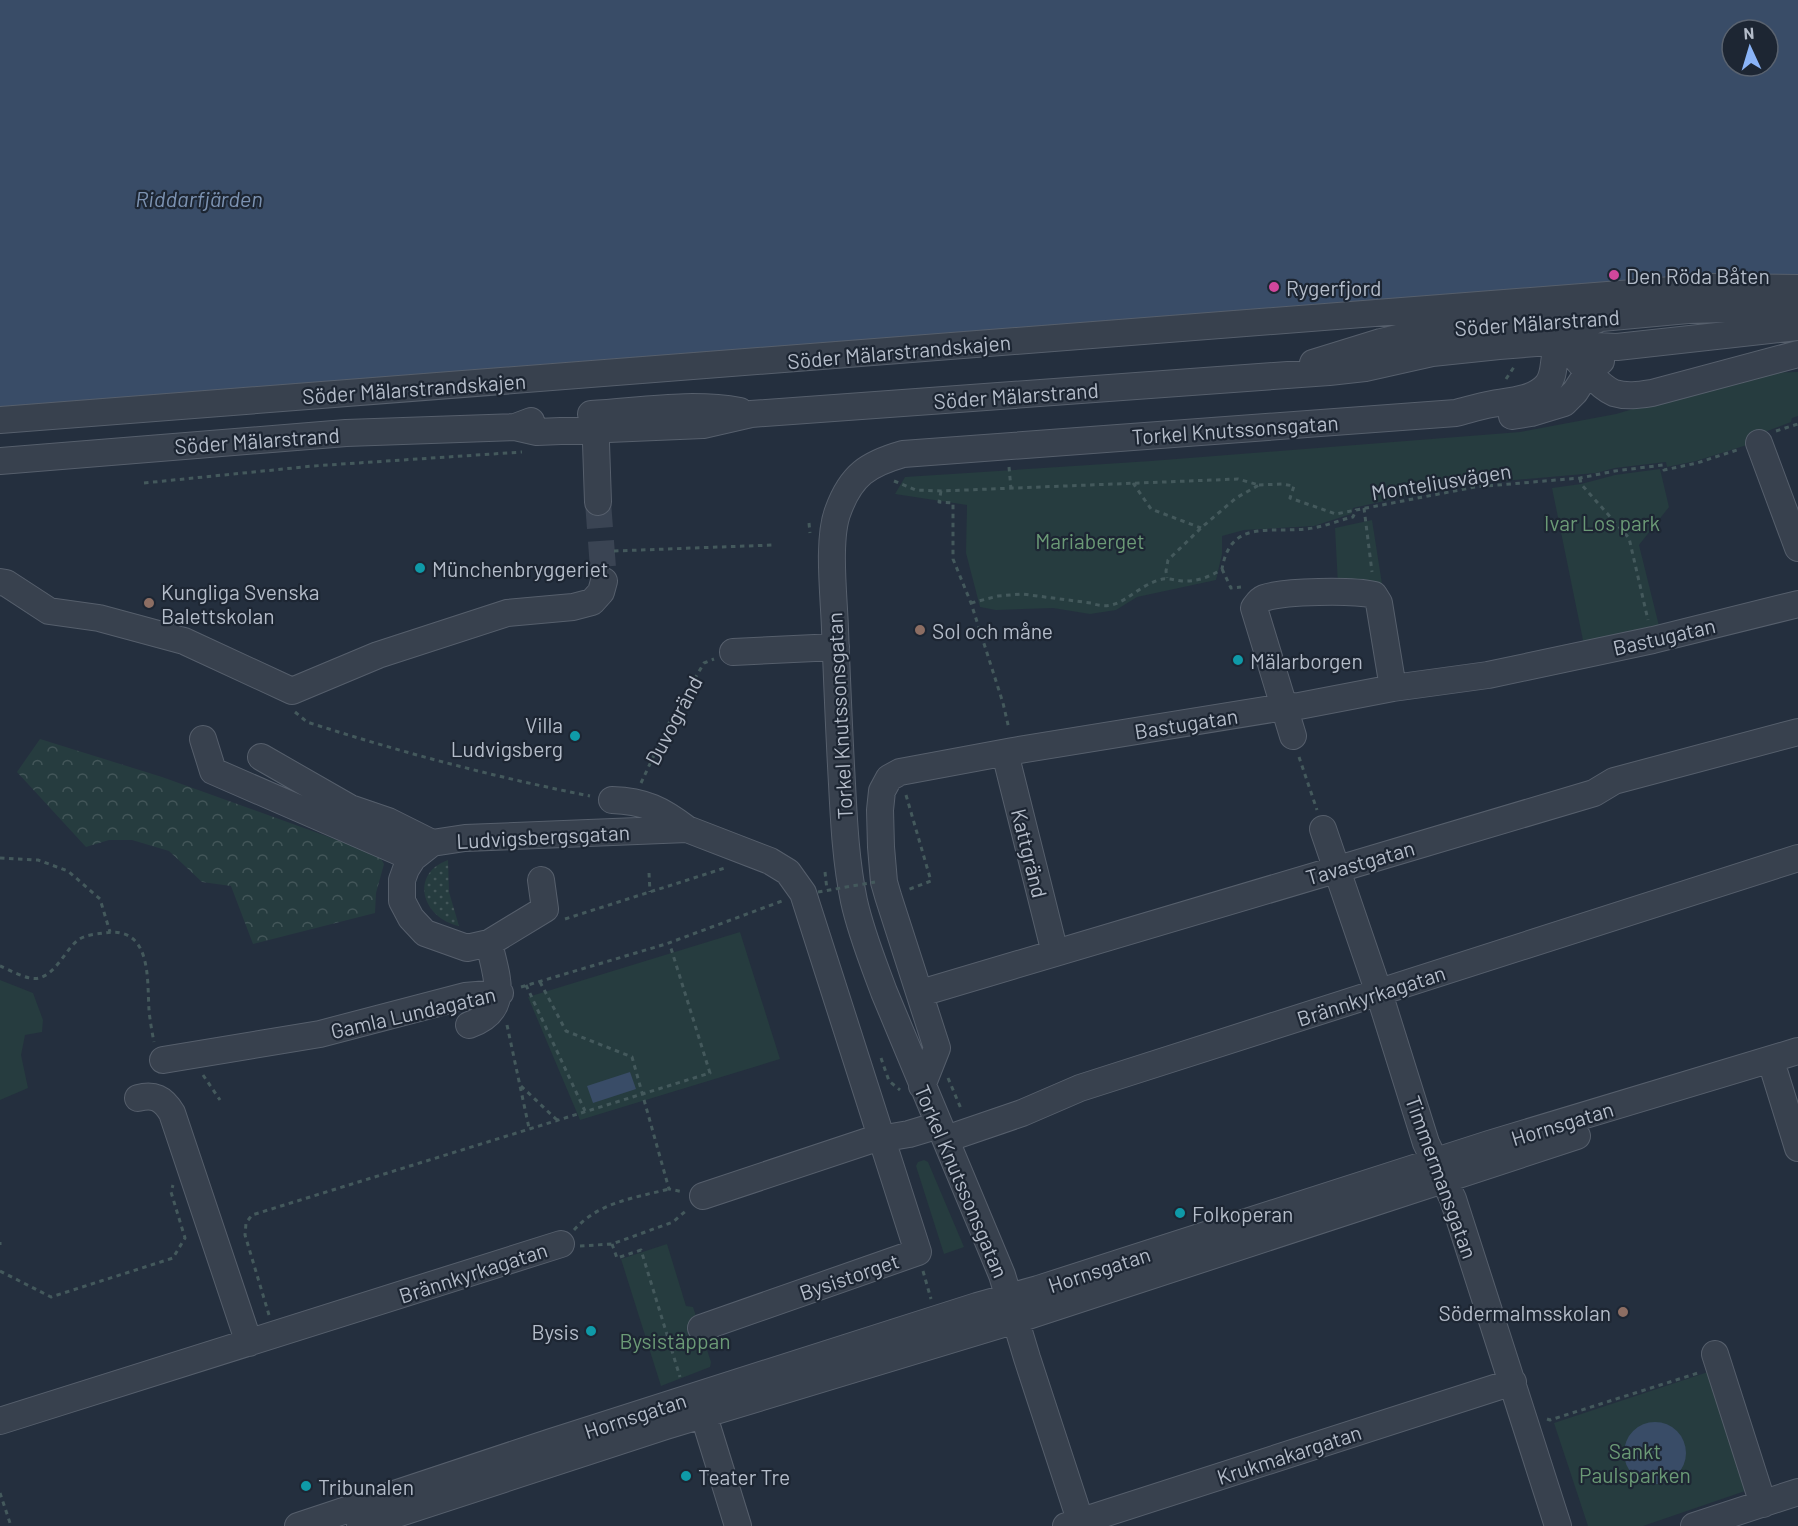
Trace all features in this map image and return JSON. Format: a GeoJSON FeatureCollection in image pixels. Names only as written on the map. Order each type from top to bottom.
{"type":"FeatureCollection","features":[{"type":"Feature","properties":{"kind":"street","name":"Söder Mälarstrandskajen"},"geometry":{"type":"LineString","coordinates":[[0,420],[1710,287],[1798,288]]}},
{"type":"Feature","properties":{"kind":"street","name":"Söder Mälarstrand"},"geometry":{"type":"LineString","coordinates":[[1282,374],[1347,352],[1436,329],[1579,316],[1601,318],[1688,310],[1798,307]]}},
{"type":"Feature","properties":{"kind":"street"},"geometry":{"type":"LineString","coordinates":[[1562,342],[1576,330],[1601,318]]}},
{"type":"Feature","properties":{"kind":"street"},"geometry":{"type":"LineString","coordinates":[[1521,322],[1534,324],[1562,342],[1588,372],[1612,392],[1632,396],[1652,393],[1798,354]]}},
{"type":"Feature","properties":{"kind":"street","name":"Söder Mälarstrand"},"geometry":{"type":"LineString","coordinates":[[0,461],[346,433],[514,415],[595,422],[679,407],[713,406],[751,414],[1048,393],[1365,368],[1431,352],[1562,342],[1617,347],[1798,327]]}},
{"type":"Feature","properties":{"kind":"street","name":"Torkel Knutssonsgatan"},"geometry":{"type":"LineString","coordinates":[[1543,409],[1560,398],[1570,385],[1572,366],[1562,342]]}},
{"type":"Feature","properties":{"kind":"street","name":"Torkel Knutssonsgatan"},"geometry":{"type":"LineString","coordinates":[[1076,1524],[998,1265],[922,1086],[867,947],[854,901],[845,836],[836,647],[833,547],[837,513],[845,496],[864,470],[881,461],[918,452],[1456,413],[1512,401],[1539,392],[1548,384],[1553,375],[1557,349],[1562,342]]}},
{"type":"Feature","properties":{"kind":"street","name":"Torkel Knutssonsgatan"},"geometry":{"type":"LineString","coordinates":[[1456,413],[1491,418],[1518,415],[1564,403],[1588,372],[1617,347]]}},
{"type":"Feature","properties":{"kind":"street"},"geometry":{"type":"LineString","coordinates":[[595,422],[598,502]]}},
{"type":"Feature","properties":{"kind":"street"},"geometry":{"type":"LineString","coordinates":[[1759,443],[1798,548]]}},
{"type":"Feature","properties":{"kind":"street"},"geometry":{"type":"LineString","coordinates":[[0,582],[6,583],[49,611],[99,618],[184,641],[292,691],[378,655],[507,614],[573,607],[592,602],[601,592],[604,581]]}},
{"type":"Feature","properties":{"kind":"street"},"geometry":{"type":"LineString","coordinates":[[1296,745],[1248,598],[1361,592],[1374,595],[1379,603],[1393,688]]}},
{"type":"Feature","properties":{"kind":"street","name":"Bastugatan"},"geometry":{"type":"LineString","coordinates":[[900,772],[1009,752],[1299,706],[1393,688],[1488,675],[1653,640],[1798,604]]}},
{"type":"Feature","properties":{"kind":"street"},"geometry":{"type":"LineString","coordinates":[[734,652],[836,647]]}},
{"type":"Feature","properties":{"kind":"street","name":"Tavastgatan"},"geometry":{"type":"LineString","coordinates":[[921,993],[1594,793],[1614,781],[1798,732]]}},
{"type":"Feature","properties":{"kind":"street"},"geometry":{"type":"LineString","coordinates":[[203,739],[213,771],[423,851]]}},
{"type":"Feature","properties":{"kind":"street","name":"Kattgränd"},"geometry":{"type":"LineString","coordinates":[[1009,752],[1055,953]]}},
{"type":"Feature","properties":{"kind":"street"},"geometry":{"type":"LineString","coordinates":[[261,757],[350,808],[388,821],[423,851]]}},
{"type":"Feature","properties":{"kind":"street"},"geometry":{"type":"LineString","coordinates":[[900,772],[889,778],[882,790],[880,810],[884,882],[937,1047],[922,1086]]}},
{"type":"Feature","properties":{"kind":"street","name":"Ludvigsbergsgatan"},"geometry":{"type":"LineString","coordinates":[[622,800],[665,812],[687,829],[770,861],[788,872],[811,893],[883,1137]]}},
{"type":"Feature","properties":{"kind":"street","name":"Ludvigsbergsgatan"},"geometry":{"type":"LineString","coordinates":[[423,851],[465,838],[687,829]]}},
{"type":"Feature","properties":{"kind":"street","name":"Timmermansgatan"},"geometry":{"type":"LineString","coordinates":[[1323,829],[1379,993],[1426,1143],[1453,1199],[1558,1526]]}},
{"type":"Feature","properties":{"kind":"street"},"geometry":{"type":"LineString","coordinates":[[423,851],[402,880],[402,901],[411,918],[425,933],[466,948],[489,943],[545,909],[541,880]]}},
{"type":"Feature","properties":{"kind":"street","name":"Brännkyrkagatan"},"geometry":{"type":"LineString","coordinates":[[703,1196],[868,1140],[942,1132],[1022,1113],[1080,1088],[1798,858]]}},
{"type":"Feature","properties":{"kind":"street"},"geometry":{"type":"LineString","coordinates":[[469,1025],[489,1014],[500,993],[489,943]]}},
{"type":"Feature","properties":{"kind":"street","name":"Gamla Lundagatan"},"geometry":{"type":"LineString","coordinates":[[163,1060],[320,1034],[465,996],[500,993]]}},
{"type":"Feature","properties":{"kind":"street","name":"Hornsgatan"},"geometry":{"type":"LineString","coordinates":[[1440,1171],[1489,1144],[1798,1051]]}},
{"type":"Feature","properties":{"kind":"street"},"geometry":{"type":"LineString","coordinates":[[1787,1071],[1798,1148]]}},
{"type":"Feature","properties":{"kind":"street","name":"Hornsgatan"},"geometry":{"type":"LineString","coordinates":[[298,1526],[694,1397],[1012,1308],[1038,1288],[1787,1071]]}},
{"type":"Feature","properties":{"kind":"street"},"geometry":{"type":"LineString","coordinates":[[138,1098],[148,1095],[160,1098],[172,1113],[249,1343]]}},
{"type":"Feature","properties":{"kind":"street","name":"Bysistorget"},"geometry":{"type":"LineString","coordinates":[[700,1328],[918,1252],[883,1137]]}},
{"type":"Feature","properties":{"kind":"street","name":"Brännkyrkagatan"},"geometry":{"type":"LineString","coordinates":[[0,1421],[561,1244]]}},
{"type":"Feature","properties":{"kind":"street"},"geometry":{"type":"LineString","coordinates":[[1717,1360],[1763,1504]]}},
{"type":"Feature","properties":{"kind":"street","name":"Krukmakargatan"},"geometry":{"type":"LineString","coordinates":[[1076,1524],[1513,1383]]}},
{"type":"Feature","properties":{"kind":"street"},"geometry":{"type":"LineString","coordinates":[[694,1397],[738,1526]]}},
{"type":"Feature","properties":{"kind":"street","name":"Hornsgatan"},"geometry":{"type":"LineString","coordinates":[[360,1526],[694,1397]]}},
{"type":"Feature","properties":{"kind":"street"},"geometry":{"type":"LineString","coordinates":[[1694,1526],[1798,1492]]}},
{"type":"Feature","properties":{"kind":"path"},"geometry":{"type":"LineString","coordinates":[[1506,380],[1515,363]]}},
{"type":"Feature","properties":{"kind":"path","name":"Monteliusvägen"},"geometry":{"type":"LineString","coordinates":[[1222,569],[1226,553],[1238,537],[1249,532],[1312,528],[1353,517],[1356,510],[1474,487],[1580,478],[1663,465],[1664,470],[1697,463],[1759,443],[1763,436],[1798,424]]}},
{"type":"Feature","properties":{"kind":"path"},"geometry":{"type":"LineString","coordinates":[[1010,471],[1011,489]]}},
{"type":"Feature","properties":{"kind":"path"},"geometry":{"type":"LineString","coordinates":[[897,477],[890,480],[916,490],[941,491],[1238,479],[1259,486]]}},
{"type":"Feature","properties":{"kind":"path"},"geometry":{"type":"LineString","coordinates":[[1580,478],[1581,484],[1629,538],[1653,640]]}},
{"type":"Feature","properties":{"kind":"path"},"geometry":{"type":"LineString","coordinates":[[1133,483],[1151,509],[1200,528]]}},
{"type":"Feature","properties":{"kind":"path"},"geometry":{"type":"LineString","coordinates":[[1167,578],[1168,560],[1200,528],[1236,498],[1259,486],[1282,484],[1294,486],[1290,498],[1336,514],[1356,510]]}},
{"type":"Feature","properties":{"kind":"path"},"geometry":{"type":"LineString","coordinates":[[941,491],[939,502],[953,502],[953,559],[971,603],[1003,704],[1009,752]]}},
{"type":"Feature","properties":{"kind":"path"},"geometry":{"type":"LineString","coordinates":[[1364,508],[1372,574]]}},
{"type":"Feature","properties":{"kind":"path"},"geometry":{"type":"LineString","coordinates":[[614,550],[773,545]]}},
{"type":"Feature","properties":{"kind":"path"},"geometry":{"type":"LineString","coordinates":[[971,603],[998,596],[1022,594],[1112,606],[1148,584],[1167,578],[1183,581],[1209,577],[1222,569],[1231,588],[1248,598]]}},
{"type":"Feature","properties":{"kind":"path","name":"Duvogränd"},"geometry":{"type":"LineString","coordinates":[[622,800],[704,663],[734,652]]}},
{"type":"Feature","properties":{"kind":"path"},"geometry":{"type":"LineString","coordinates":[[292,691],[292,710],[307,722],[406,753],[542,787],[622,800]]}},
{"type":"Feature","properties":{"kind":"path"},"geometry":{"type":"LineString","coordinates":[[1296,745],[1315,804]]}},
{"type":"Feature","properties":{"kind":"path"},"geometry":{"type":"LineString","coordinates":[[900,772],[931,881],[907,890]]}},
{"type":"Feature","properties":{"kind":"path"},"geometry":{"type":"LineString","coordinates":[[0,858],[38,860],[68,871],[100,899],[110,932]]}},
{"type":"Feature","properties":{"kind":"path"},"geometry":{"type":"LineString","coordinates":[[564,919],[724,869]]}},
{"type":"Feature","properties":{"kind":"path"},"geometry":{"type":"LineString","coordinates":[[649,873],[650,892]]}},
{"type":"Feature","properties":{"kind":"path"},"geometry":{"type":"LineString","coordinates":[[869,875],[871,886]]}},
{"type":"Feature","properties":{"kind":"path","name":"Gamla Lundagatan"},"geometry":{"type":"LineString","coordinates":[[500,993],[669,942],[811,893],[875,882]]}},
{"type":"Feature","properties":{"kind":"path"},"geometry":{"type":"LineString","coordinates":[[0,966],[32,979],[40,978],[62,960],[78,940],[110,932],[126,934],[135,940],[147,966],[149,1011],[155,1051],[163,1060]]}},
{"type":"Feature","properties":{"kind":"path"},"geometry":{"type":"LineString","coordinates":[[264,1300],[245,1235],[246,1223],[252,1215],[710,1073],[669,942]]}},
{"type":"Feature","properties":{"kind":"path"},"geometry":{"type":"LineString","coordinates":[[539,981],[566,1031],[632,1057],[669,1189]]}},
{"type":"Feature","properties":{"kind":"path"},"geometry":{"type":"LineString","coordinates":[[526,985],[585,1111]]}},
{"type":"Feature","properties":{"kind":"path"},"geometry":{"type":"LineString","coordinates":[[500,993],[529,1128]]}},
{"type":"Feature","properties":{"kind":"path"},"geometry":{"type":"LineString","coordinates":[[937,1047],[960,1110],[968,1115]]}},
{"type":"Feature","properties":{"kind":"path"},"geometry":{"type":"LineString","coordinates":[[191,1055],[220,1100]]}},
{"type":"Feature","properties":{"kind":"path"},"geometry":{"type":"LineString","coordinates":[[521,1086],[557,1120]]}},
{"type":"Feature","properties":{"kind":"path"},"geometry":{"type":"LineString","coordinates":[[0,1271],[51,1297],[173,1258],[185,1238],[171,1192],[173,1183]]}},
{"type":"Feature","properties":{"kind":"path"},"geometry":{"type":"LineString","coordinates":[[561,1244],[585,1217],[608,1205],[669,1189],[703,1196]]}},
{"type":"Feature","properties":{"kind":"path","name":"Brännkyrkagatan"},"geometry":{"type":"LineString","coordinates":[[561,1244],[592,1246],[612,1244],[673,1222],[703,1196]]}},
{"type":"Feature","properties":{"kind":"path"},"geometry":{"type":"LineString","coordinates":[[612,1244],[617,1258],[641,1250],[694,1397]]}},
{"type":"Feature","properties":{"kind":"path"},"geometry":{"type":"LineString","coordinates":[[918,1252],[932,1301]]}},
{"type":"Feature","properties":{"kind":"path"},"geometry":{"type":"LineString","coordinates":[[1544,1416],[1550,1420],[1717,1360]]}},
{"type":"Feature","properties":{"kind":"path"},"geometry":{"type":"LineString","coordinates":[[0,1493],[11,1526]]}},
{"type":"Feature","properties":{"kind":"green space","name":"Mariaberget"},"geometry":{"type":"Polygon","coordinates":[[[1798,372],[1798,416],[1792,418],[1791,422],[1749,438],[1747,445],[1696,461],[1667,467],[1666,462],[1615,468],[1596,473],[1480,483],[1479,478],[1467,480],[1466,486],[1353,508],[1351,514],[1314,526],[1244,530],[1222,536],[1222,554],[1216,580],[1137,597],[1116,610],[1090,614],[1053,608],[996,610],[980,607],[966,553],[967,505],[895,494],[905,477],[1151,461],[1520,432],[1616,414],[1755,373],[1798,372]]]}},
{"type":"Feature","properties":{"kind":"green space","name":"Ivar Los park"},"geometry":{"type":"Polygon","coordinates":[[[1660,469],[1669,507],[1639,545],[1660,630],[1585,650],[1552,488],[1581,484],[1615,475],[1660,469]]]}},
{"type":"Feature","properties":{"kind":"green space"},"geometry":{"type":"Polygon","coordinates":[[[1372,520],[1382,584],[1338,585],[1335,528],[1372,520]]]}},
{"type":"Feature","properties":{"kind":"green space"},"geometry":{"type":"Polygon","coordinates":[[[40,739],[162,777],[379,855],[384,864],[376,893],[375,913],[253,944],[231,886],[202,882],[169,851],[132,840],[109,840],[86,847],[17,772],[40,739]]]}},
{"type":"Feature","properties":{"kind":"green space"},"geometry":{"type":"Polygon","coordinates":[[[448,860],[449,892],[459,926],[436,914],[425,895],[428,875],[448,860]]]}},
{"type":"Feature","properties":{"kind":"green space"},"geometry":{"type":"Polygon","coordinates":[[[740,932],[780,1059],[580,1120],[528,997],[740,932]]]}},
{"type":"Feature","properties":{"kind":"green space"},"geometry":{"type":"Polygon","coordinates":[[[0,980],[33,993],[43,1020],[42,1032],[25,1035],[21,1055],[28,1088],[0,1100],[0,980]]]}},
{"type":"Feature","properties":{"kind":"green space"},"geometry":{"type":"Polygon","coordinates":[[[924,1160],[928,1162],[964,1247],[944,1254],[916,1166],[918,1162],[924,1160]]]}},
{"type":"Feature","properties":{"kind":"green space","name":"Bysistäppan"},"geometry":{"type":"Polygon","coordinates":[[[667,1244],[686,1306],[693,1307],[711,1362],[710,1367],[661,1386],[621,1259],[667,1244]]]}},
{"type":"Feature","properties":{"kind":"green space","name":"Sankt Paulsparken"},"geometry":{"type":"Polygon","coordinates":[[[1708,1372],[1748,1490],[1643,1526],[1588,1526],[1554,1423],[1708,1372]]]}},
{"type":"Feature","properties":{"kind":"water","name":"Riddarfjärden"},"geometry":{"type":"Polygon","coordinates":[[[0,0],[1798,0],[1798,280],[0,412],[0,0]]]}},
{"type":"Feature","properties":{"kind":"water"},"geometry":{"type":"Polygon","coordinates":[[[630,1072],[636,1089],[593,1103],[587,1086],[630,1072]]]}},
{"type":"Feature","properties":{"kind":"water"},"geometry":{"type":"Polygon","coordinates":[[[1649,1422],[1661,1422],[1677,1431],[1684,1441],[1686,1453],[1684,1465],[1677,1475],[1661,1484],[1649,1484],[1638,1479],[1629,1470],[1624,1459],[1624,1447],[1629,1436],[1638,1427],[1649,1422]]]}},
{"type":"Feature","properties":{"kind":"tunnel"},"geometry":{"type":"LineString","coordinates":[[598,502],[604,581]]}},
{"type":"Feature","properties":{"kind":"place","name":"Den Röda Båten"},"geometry":{"type":"Point","coordinates":[1614,275]}},
{"type":"Feature","properties":{"kind":"place","name":"Rygerfjord"},"geometry":{"type":"Point","coordinates":[1274,287]}},
{"type":"Feature","properties":{"kind":"place","name":"Münchenbryggeriet"},"geometry":{"type":"Point","coordinates":[420,568]}},
{"type":"Feature","properties":{"kind":"place","name":"Kungliga Svenska Balettskolan"},"geometry":{"type":"Point","coordinates":[149,603]}},
{"type":"Feature","properties":{"kind":"place","name":"Sol och måne"},"geometry":{"type":"Point","coordinates":[920,630]}},
{"type":"Feature","properties":{"kind":"place","name":"Mälarborgen"},"geometry":{"type":"Point","coordinates":[1238,660]}},
{"type":"Feature","properties":{"kind":"place","name":"Villa Ludvigsberg"},"geometry":{"type":"Point","coordinates":[575,736]}},
{"type":"Feature","properties":{"kind":"place","name":"Folkoperan"},"geometry":{"type":"Point","coordinates":[1180,1213]}},
{"type":"Feature","properties":{"kind":"place","name":"Södermalmsskolan"},"geometry":{"type":"Point","coordinates":[1623,1312]}},
{"type":"Feature","properties":{"kind":"place","name":"Bysis"},"geometry":{"type":"Point","coordinates":[591,1331]}},
{"type":"Feature","properties":{"kind":"place","name":"Teater Tre"},"geometry":{"type":"Point","coordinates":[686,1476]}},
{"type":"Feature","properties":{"kind":"place","name":"Tribunalen"},"geometry":{"type":"Point","coordinates":[306,1486]}}]}
